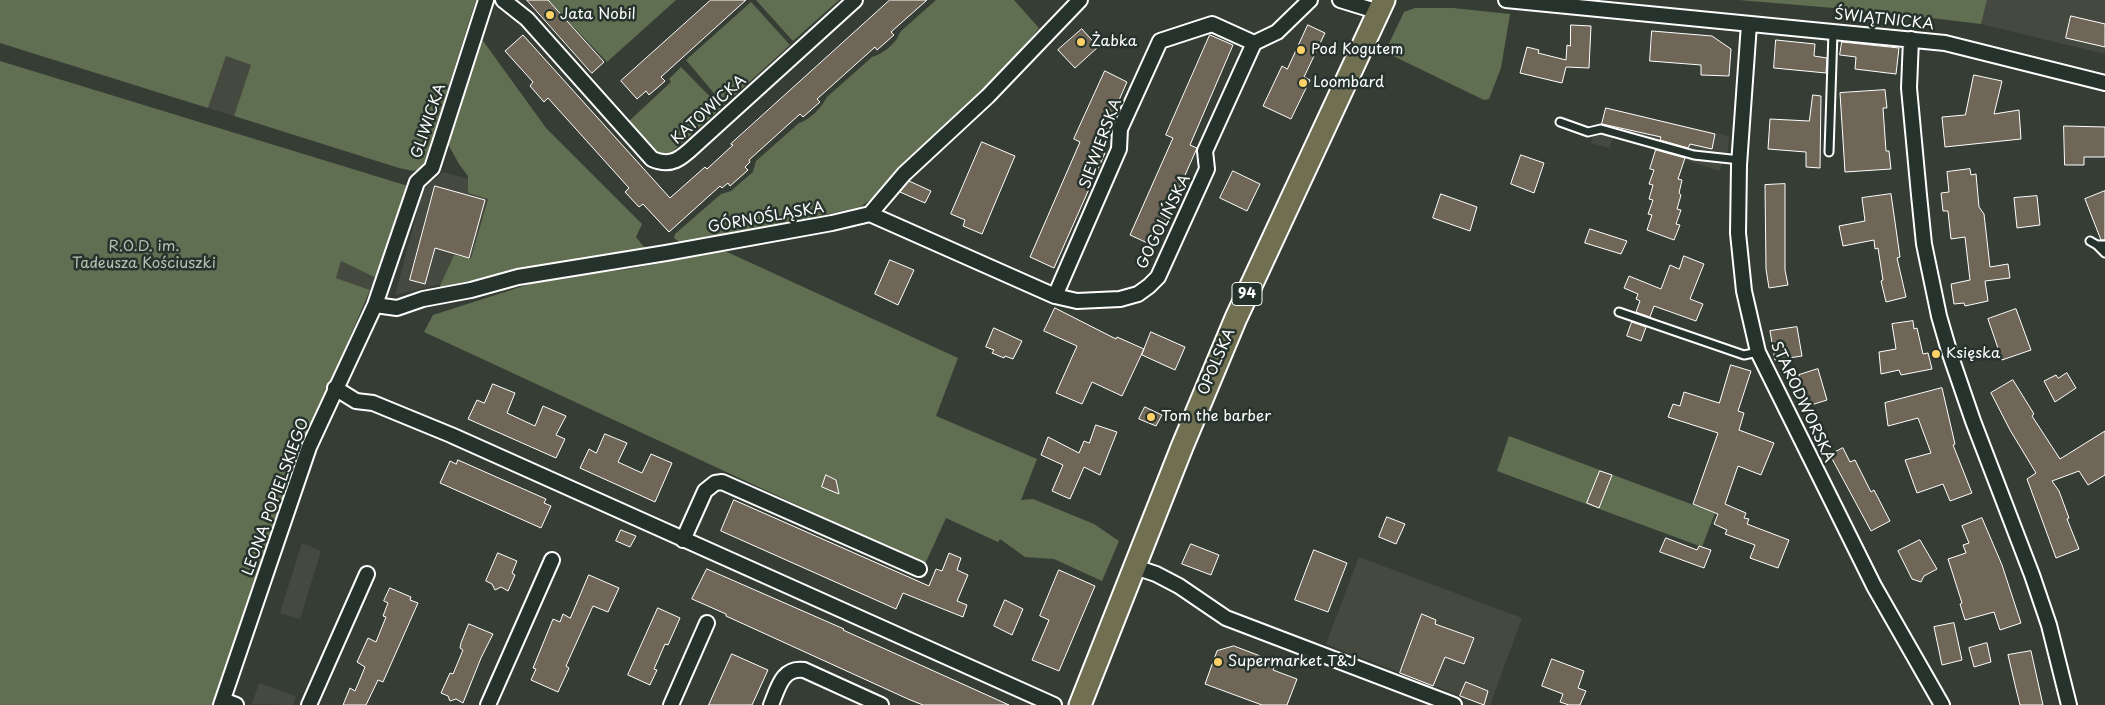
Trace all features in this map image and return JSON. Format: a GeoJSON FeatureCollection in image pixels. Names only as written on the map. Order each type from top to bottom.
{"type":"FeatureCollection","features":[{"type":"Feature","properties":{"kind":"main road","name":"OPOLSKA"},"geometry":{"type":"LineString","coordinates":[[1080,705],[1236,318],[1382,6]]}},
{"type":"Feature","properties":{"kind":"street","name":"GLIWICKA"},"geometry":{"type":"LineString","coordinates":[[375,305],[417,182],[432,168],[486,0]]}},
{"type":"Feature","properties":{"kind":"street","name":"KATOWICKA"},"geometry":{"type":"LineString","coordinates":[[503,0],[527,19],[652,159],[670,163],[678,160],[702,140],[855,0]]}},
{"type":"Feature","properties":{"kind":"street"},"geometry":{"type":"LineString","coordinates":[[870,214],[904,174],[988,96],[1080,0]]}},
{"type":"Feature","properties":{"kind":"street"},"geometry":{"type":"LineString","coordinates":[[1254,43],[1277,32],[1310,0]]}},
{"type":"Feature","properties":{"kind":"street"},"geometry":{"type":"LineString","coordinates":[[1340,0],[1382,6]]}},
{"type":"Feature","properties":{"kind":"street","name":"ŚWIĄTNICKA"},"geometry":{"type":"LineString","coordinates":[[1506,0],[1945,43],[2105,83]]}},
{"type":"Feature","properties":{"kind":"street","name":"SIEWIERSKA"},"geometry":{"type":"LineString","coordinates":[[1055,296],[1119,149],[1120,129],[1160,41],[1212,24],[1254,43]]}},
{"type":"Feature","properties":{"kind":"street","name":"STARODWORSKA"},"geometry":{"type":"LineString","coordinates":[[1749,24],[1740,160],[1738,224],[1744,291],[1758,352],[1878,593],[1942,705]]}},
{"type":"Feature","properties":{"kind":"street"},"geometry":{"type":"LineString","coordinates":[[1911,39],[1909,88],[1919,195],[1924,244],[1939,316],[1973,420],[2041,600],[2068,705]]}},
{"type":"Feature","properties":{"kind":"street","name":"GOGOLIŃSKA"},"geometry":{"type":"LineString","coordinates":[[870,214],[1055,296],[1077,301],[1120,300],[1138,294],[1158,277],[1208,170],[1205,151],[1254,43]]}},
{"type":"Feature","properties":{"kind":"street","name":"GÓRNOŚLĄSKA"},"geometry":{"type":"LineString","coordinates":[[375,305],[397,308],[423,299],[471,290],[518,277],[666,253],[832,223],[870,214]]}},
{"type":"Feature","properties":{"kind":"street","name":"LEONA POPIELSKIEGO"},"geometry":{"type":"LineString","coordinates":[[227,703],[297,481],[335,388],[375,305]]}},
{"type":"Feature","properties":{"kind":"street"},"geometry":{"type":"LineString","coordinates":[[335,388],[356,401],[373,403],[451,435],[1034,701],[1054,705]]}},
{"type":"Feature","properties":{"kind":"street"},"geometry":{"type":"LineString","coordinates":[[683,540],[705,491],[715,483],[722,482],[919,569]]}},
{"type":"Feature","properties":{"kind":"street"},"geometry":{"type":"LineString","coordinates":[[488,705],[552,560]]}},
{"type":"Feature","properties":{"kind":"street"},"geometry":{"type":"LineString","coordinates":[[1135,567],[1156,574],[1179,586],[1226,618],[1454,705]]}},
{"type":"Feature","properties":{"kind":"street"},"geometry":{"type":"LineString","coordinates":[[309,705],[367,574]]}},
{"type":"Feature","properties":{"kind":"street"},"geometry":{"type":"LineString","coordinates":[[671,705],[707,624]]}},
{"type":"Feature","properties":{"kind":"street"},"geometry":{"type":"LineString","coordinates":[[771,705],[783,678],[792,670],[798,669],[880,705]]}},
{"type":"Feature","properties":{"kind":"lane"},"geometry":{"type":"LineString","coordinates":[[1829,152],[1833,32]]}},
{"type":"Feature","properties":{"kind":"lane"},"geometry":{"type":"LineString","coordinates":[[1560,122],[1588,132],[1601,129],[1694,156],[1740,160]]}},
{"type":"Feature","properties":{"kind":"lane"},"geometry":{"type":"LineString","coordinates":[[2105,245],[2093,243],[2105,253]]}},
{"type":"Feature","properties":{"kind":"lane"},"geometry":{"type":"LineString","coordinates":[[1619,312],[1744,355],[1758,352]]}},
{"type":"Feature","properties":{"kind":"shaded area"},"geometry":{"type":"Polygon","coordinates":[[[1987,0],[2105,0],[2105,54],[1981,24],[1987,0]]]}},
{"type":"Feature","properties":{"kind":"shaded area"},"geometry":{"type":"Polygon","coordinates":[[[226,56],[251,65],[234,116],[208,108],[226,56]]]}},
{"type":"Feature","properties":{"kind":"shaded area"},"geometry":{"type":"Polygon","coordinates":[[[1606,108],[1729,136],[1728,152],[1719,171],[1614,136],[1609,148],[1591,143],[1597,122],[1602,123],[1606,108]]]}},
{"type":"Feature","properties":{"kind":"shaded area"},"geometry":{"type":"Polygon","coordinates":[[[443,172],[468,179],[469,193],[488,198],[471,258],[454,255],[441,284],[395,295],[423,190],[443,172]]]}},
{"type":"Feature","properties":{"kind":"shaded area"},"geometry":{"type":"Polygon","coordinates":[[[341,261],[376,278],[370,290],[336,278],[341,261]]]}},
{"type":"Feature","properties":{"kind":"shaded area"},"geometry":{"type":"Polygon","coordinates":[[[302,543],[321,551],[300,619],[280,613],[302,543]]]}},
{"type":"Feature","properties":{"kind":"shaded area"},"geometry":{"type":"Polygon","coordinates":[[[1359,557],[1522,618],[1490,705],[1484,705],[1326,644],[1359,557]]]}},
{"type":"Feature","properties":{"kind":"shaded area"},"geometry":{"type":"Polygon","coordinates":[[[259,683],[296,696],[293,705],[252,704],[259,683]]]}},
{"type":"Feature","properties":{"kind":"green space"},"geometry":{"type":"Polygon","coordinates":[[[0,0],[476,0],[423,167],[413,171],[234,116],[251,65],[226,56],[208,108],[0,43],[0,0]]]}},
{"type":"Feature","properties":{"kind":"green space"},"geometry":{"type":"Polygon","coordinates":[[[548,0],[676,0],[607,62],[548,0]]]}},
{"type":"Feature","properties":{"kind":"green space"},"geometry":{"type":"Polygon","coordinates":[[[756,0],[839,0],[793,41],[756,0]]]}},
{"type":"Feature","properties":{"kind":"green space"},"geometry":{"type":"Polygon","coordinates":[[[936,0],[1014,0],[1039,28],[997,80],[876,196],[860,207],[690,244],[681,243],[674,238],[675,234],[721,194],[731,191],[753,172],[756,161],[799,123],[815,113],[827,97],[872,57],[889,48],[900,32],[936,0]]]}},
{"type":"Feature","properties":{"kind":"green space"},"geometry":{"type":"Polygon","coordinates":[[[1739,0],[1987,0],[1981,24],[1881,12],[1739,0]]]}},
{"type":"Feature","properties":{"kind":"green space"},"geometry":{"type":"Polygon","coordinates":[[[751,2],[790,45],[724,105],[686,60],[751,2]]]}},
{"type":"Feature","properties":{"kind":"green space"},"geometry":{"type":"Polygon","coordinates":[[[1415,8],[1453,8],[1510,14],[1501,68],[1489,99],[1484,100],[1385,52],[1404,12],[1415,8]]]}},
{"type":"Feature","properties":{"kind":"green space"},"geometry":{"type":"Polygon","coordinates":[[[481,38],[546,128],[642,224],[636,237],[647,251],[572,260],[439,288],[454,255],[471,258],[488,199],[468,193],[468,176],[448,144],[481,38]]]}},
{"type":"Feature","properties":{"kind":"green space","name":"R.O.D. im. Tadeusza Kościuszki"},"geometry":{"type":"Polygon","coordinates":[[[0,61],[408,186],[376,278],[341,261],[336,278],[370,290],[310,430],[268,543],[214,705],[0,705],[0,61]]]}},
{"type":"Feature","properties":{"kind":"green space"},"geometry":{"type":"Polygon","coordinates":[[[681,67],[721,108],[674,150],[673,154],[665,154],[647,145],[627,123],[671,82],[669,79],[681,67]]]}},
{"type":"Feature","properties":{"kind":"green space"},"geometry":{"type":"Polygon","coordinates":[[[725,251],[958,358],[936,416],[1037,459],[1021,500],[1033,499],[1094,524],[1119,541],[1102,581],[1054,559],[1025,557],[1000,539],[998,542],[946,518],[925,564],[424,332],[433,315],[542,280],[629,269],[725,251]]]}},
{"type":"Feature","properties":{"kind":"green space"},"geometry":{"type":"Polygon","coordinates":[[[1509,436],[1715,513],[1702,547],[1497,471],[1509,436]]]}},
{"type":"Feature","properties":{"kind":"building"},"geometry":{"type":"Polygon","coordinates":[[[527,0],[548,0],[604,62],[592,73],[527,0]]]}},
{"type":"Feature","properties":{"kind":"building"},"geometry":{"type":"Polygon","coordinates":[[[711,0],[746,0],[661,77],[665,81],[649,95],[646,91],[637,99],[621,81],[711,0]]]}},
{"type":"Feature","properties":{"kind":"building"},"geometry":{"type":"Polygon","coordinates":[[[890,0],[927,0],[891,32],[894,35],[877,50],[875,47],[817,99],[820,102],[803,117],[800,114],[749,160],[750,162],[745,167],[748,170],[730,186],[728,183],[722,188],[720,186],[669,232],[643,204],[639,207],[625,192],[629,188],[548,98],[544,102],[530,86],[533,82],[505,51],[523,35],[670,198],[705,167],[707,169],[733,145],[731,144],[890,0]]]}},
{"type":"Feature","properties":{"kind":"building"},"geometry":{"type":"Polygon","coordinates":[[[2071,16],[2105,24],[2105,47],[2066,38],[2071,16]]]}},
{"type":"Feature","properties":{"kind":"building"},"geometry":{"type":"Polygon","coordinates":[[[1308,25],[1325,33],[1304,77],[1310,80],[1291,119],[1263,106],[1282,66],[1287,69],[1308,25]]]}},
{"type":"Feature","properties":{"kind":"building"},"geometry":{"type":"Polygon","coordinates":[[[1571,25],[1591,26],[1589,68],[1566,67],[1562,83],[1520,73],[1527,47],[1539,50],[1538,53],[1566,60],[1567,45],[1570,46],[1571,25]]]}},
{"type":"Feature","properties":{"kind":"building"},"geometry":{"type":"Polygon","coordinates":[[[1082,29],[1098,47],[1075,68],[1058,50],[1082,29]]]}},
{"type":"Feature","properties":{"kind":"building"},"geometry":{"type":"Polygon","coordinates":[[[1652,31],[1712,36],[1731,49],[1729,76],[1701,75],[1701,65],[1650,61],[1652,31]]]}},
{"type":"Feature","properties":{"kind":"building"},"geometry":{"type":"Polygon","coordinates":[[[1210,35],[1233,45],[1190,145],[1197,148],[1154,246],[1130,235],[1173,138],[1166,135],[1210,35]]]}},
{"type":"Feature","properties":{"kind":"building"},"geometry":{"type":"Polygon","coordinates":[[[1776,40],[1815,44],[1814,56],[1827,58],[1826,73],[1774,68],[1776,40]]]}},
{"type":"Feature","properties":{"kind":"building"},"geometry":{"type":"Polygon","coordinates":[[[1842,42],[1899,48],[1896,74],[1855,69],[1856,57],[1840,55],[1842,42]]]}},
{"type":"Feature","properties":{"kind":"building"},"geometry":{"type":"Polygon","coordinates":[[[1105,71],[1127,82],[1097,150],[1105,153],[1054,268],[1030,257],[1080,142],[1074,139],[1105,71]]]}},
{"type":"Feature","properties":{"kind":"building"},"geometry":{"type":"Polygon","coordinates":[[[1974,75],[2002,81],[1994,114],[2019,110],[2021,139],[1945,147],[1942,117],[1965,115],[1974,75]]]}},
{"type":"Feature","properties":{"kind":"building"},"geometry":{"type":"Polygon","coordinates":[[[1885,90],[1887,108],[1883,108],[1886,151],[1889,151],[1891,169],[1845,172],[1840,93],[1885,90]]]}},
{"type":"Feature","properties":{"kind":"building"},"geometry":{"type":"Polygon","coordinates":[[[1813,95],[1821,96],[1820,168],[1806,167],[1806,152],[1768,149],[1770,119],[1809,121],[1813,95]]]}},
{"type":"Feature","properties":{"kind":"building"},"geometry":{"type":"Polygon","coordinates":[[[1606,108],[1715,134],[1712,149],[1690,144],[1688,148],[1660,140],[1661,137],[1602,124],[1606,108]]]}},
{"type":"Feature","properties":{"kind":"building"},"geometry":{"type":"Polygon","coordinates":[[[2064,126],[2105,127],[2105,157],[2084,157],[2084,165],[2065,165],[2064,126]]]}},
{"type":"Feature","properties":{"kind":"building"},"geometry":{"type":"Polygon","coordinates":[[[982,142],[1015,156],[982,234],[963,226],[965,220],[951,214],[982,142]]]}},
{"type":"Feature","properties":{"kind":"building"},"geometry":{"type":"Polygon","coordinates":[[[1656,150],[1685,158],[1678,179],[1682,180],[1679,193],[1681,195],[1677,209],[1681,210],[1676,224],[1680,225],[1674,240],[1647,230],[1652,215],[1648,214],[1653,200],[1649,199],[1653,185],[1649,184],[1654,170],[1650,169],[1656,150]]]}},
{"type":"Feature","properties":{"kind":"building"},"geometry":{"type":"Polygon","coordinates":[[[1521,155],[1544,163],[1534,193],[1511,184],[1521,155]]]}},
{"type":"Feature","properties":{"kind":"building"},"geometry":{"type":"Polygon","coordinates":[[[1970,169],[1971,175],[1976,174],[1979,207],[1984,214],[1990,267],[2008,264],[2010,278],[1985,281],[1988,301],[1965,306],[1964,303],[1954,304],[1951,284],[1970,280],[1965,237],[1951,239],[1948,211],[1943,211],[1941,193],[1949,192],[1947,172],[1970,169]]]}},
{"type":"Feature","properties":{"kind":"building"},"geometry":{"type":"Polygon","coordinates":[[[1233,171],[1260,184],[1247,211],[1220,198],[1233,171]]]}},
{"type":"Feature","properties":{"kind":"building"},"geometry":{"type":"Polygon","coordinates":[[[909,181],[931,191],[925,203],[900,192],[909,181]]]}},
{"type":"Feature","properties":{"kind":"building"},"geometry":{"type":"Polygon","coordinates":[[[1785,184],[1785,270],[1788,285],[1769,288],[1766,269],[1765,185],[1785,184]]]}},
{"type":"Feature","properties":{"kind":"building"},"geometry":{"type":"Polygon","coordinates":[[[435,186],[485,200],[469,258],[435,248],[425,284],[410,280],[435,186]]]}},
{"type":"Feature","properties":{"kind":"building"},"geometry":{"type":"Polygon","coordinates":[[[2105,191],[2105,240],[2101,240],[2085,199],[2105,191]]]}},
{"type":"Feature","properties":{"kind":"building"},"geometry":{"type":"Polygon","coordinates":[[[1441,194],[1477,207],[1470,231],[1433,218],[1441,194]]]}},
{"type":"Feature","properties":{"kind":"building"},"geometry":{"type":"Polygon","coordinates":[[[1891,194],[1900,257],[1897,258],[1906,297],[1886,302],[1881,281],[1883,280],[1878,248],[1875,249],[1874,240],[1843,246],[1839,226],[1865,221],[1862,198],[1891,194]]]}},
{"type":"Feature","properties":{"kind":"building"},"geometry":{"type":"Polygon","coordinates":[[[2037,196],[2040,225],[2017,228],[2014,198],[2037,196]]]}},
{"type":"Feature","properties":{"kind":"building"},"geometry":{"type":"Polygon","coordinates":[[[1590,229],[1627,241],[1621,254],[1585,243],[1590,229]]]}},
{"type":"Feature","properties":{"kind":"building"},"geometry":{"type":"Polygon","coordinates":[[[1684,256],[1704,264],[1690,299],[1703,304],[1696,321],[1654,306],[1650,317],[1636,312],[1640,301],[1636,299],[1638,294],[1624,288],[1629,276],[1661,289],[1670,265],[1679,269],[1684,256]]]}},
{"type":"Feature","properties":{"kind":"building"},"geometry":{"type":"Polygon","coordinates":[[[890,260],[914,270],[898,305],[875,294],[890,260]]]}},
{"type":"Feature","properties":{"kind":"building"},"geometry":{"type":"Polygon","coordinates":[[[1055,308],[1116,339],[1117,337],[1144,349],[1122,396],[1092,382],[1082,404],[1056,393],[1077,346],[1044,331],[1055,308]]]}},
{"type":"Feature","properties":{"kind":"building"},"geometry":{"type":"Polygon","coordinates":[[[2016,309],[2031,350],[2002,360],[1988,319],[2016,309]]]}},
{"type":"Feature","properties":{"kind":"building"},"geometry":{"type":"Polygon","coordinates":[[[1913,321],[1914,329],[1917,328],[1923,354],[1928,353],[1932,369],[1901,375],[1899,370],[1881,374],[1879,352],[1896,349],[1892,324],[1913,321]]]}},
{"type":"Feature","properties":{"kind":"building"},"geometry":{"type":"Polygon","coordinates":[[[1632,322],[1646,327],[1641,341],[1627,336],[1632,322]]]}},
{"type":"Feature","properties":{"kind":"building"},"geometry":{"type":"Polygon","coordinates":[[[1797,327],[1802,356],[1775,360],[1770,331],[1797,327]]]}},
{"type":"Feature","properties":{"kind":"building"},"geometry":{"type":"Polygon","coordinates":[[[994,328],[1022,341],[1013,359],[1005,356],[1004,358],[992,353],[994,350],[986,347],[994,328]]]}},
{"type":"Feature","properties":{"kind":"building"},"geometry":{"type":"Polygon","coordinates":[[[1151,332],[1185,347],[1175,370],[1142,355],[1151,332]]]}},
{"type":"Feature","properties":{"kind":"building"},"geometry":{"type":"Polygon","coordinates":[[[1731,365],[1751,371],[1738,411],[1744,413],[1739,430],[1774,443],[1761,475],[1738,466],[1725,504],[1746,513],[1744,518],[1749,519],[1747,524],[1789,540],[1778,568],[1750,558],[1755,545],[1725,534],[1727,530],[1714,524],[1718,514],[1693,504],[1718,433],[1668,417],[1673,404],[1680,406],[1684,392],[1719,403],[1731,365]]]}},
{"type":"Feature","properties":{"kind":"building"},"geometry":{"type":"Polygon","coordinates":[[[1818,369],[1827,400],[1808,406],[1799,375],[1818,369]]]}},
{"type":"Feature","properties":{"kind":"building"},"geometry":{"type":"Polygon","coordinates":[[[2067,373],[2076,388],[2055,402],[2044,381],[2056,375],[2058,378],[2067,373]]]}},
{"type":"Feature","properties":{"kind":"building"},"geometry":{"type":"Polygon","coordinates":[[[2013,380],[2034,414],[2032,416],[2060,459],[2105,431],[2105,475],[2088,485],[2079,471],[2052,481],[2059,491],[2069,518],[2067,519],[2079,549],[2056,558],[2027,479],[2036,473],[2010,430],[1991,393],[2013,380]]]}},
{"type":"Feature","properties":{"kind":"building"},"geometry":{"type":"Polygon","coordinates":[[[493,384],[515,393],[507,413],[535,426],[543,406],[566,416],[556,435],[565,439],[556,458],[468,419],[477,400],[484,403],[493,384]]]}},
{"type":"Feature","properties":{"kind":"building"},"geometry":{"type":"Polygon","coordinates":[[[1942,388],[1955,444],[1953,445],[1972,493],[1950,501],[1943,484],[1917,493],[1905,460],[1931,453],[1918,418],[1888,426],[1885,403],[1942,388]]]}},
{"type":"Feature","properties":{"kind":"building"},"geometry":{"type":"Polygon","coordinates":[[[1145,407],[1162,415],[1156,426],[1139,419],[1145,407]]]}},
{"type":"Feature","properties":{"kind":"building"},"geometry":{"type":"Polygon","coordinates":[[[1096,425],[1117,432],[1100,475],[1084,467],[1070,499],[1052,491],[1063,465],[1041,455],[1048,437],[1079,453],[1084,441],[1089,443],[1096,425]]]}},
{"type":"Feature","properties":{"kind":"building"},"geometry":{"type":"Polygon","coordinates":[[[605,434],[627,443],[618,462],[642,473],[651,454],[672,463],[655,502],[580,468],[589,449],[596,453],[605,434]]]}},
{"type":"Feature","properties":{"kind":"building"},"geometry":{"type":"Polygon","coordinates":[[[1843,448],[1850,462],[1855,460],[1871,492],[1874,490],[1890,521],[1871,531],[1830,455],[1843,448]]]}},
{"type":"Feature","properties":{"kind":"building"},"geometry":{"type":"Polygon","coordinates":[[[458,460],[546,499],[544,503],[551,506],[541,528],[440,483],[450,461],[456,464],[458,460]]]}},
{"type":"Feature","properties":{"kind":"building"},"geometry":{"type":"Polygon","coordinates":[[[1600,471],[1612,475],[1599,508],[1587,503],[1600,471]]]}},
{"type":"Feature","properties":{"kind":"building"},"geometry":{"type":"Polygon","coordinates":[[[826,475],[836,480],[839,494],[822,487],[826,475]]]}},
{"type":"Feature","properties":{"kind":"building"},"geometry":{"type":"Polygon","coordinates":[[[734,500],[929,586],[936,569],[942,571],[949,553],[961,558],[957,570],[968,575],[957,601],[967,605],[963,617],[903,593],[896,609],[721,531],[734,500]]]}},
{"type":"Feature","properties":{"kind":"building"},"geometry":{"type":"Polygon","coordinates":[[[1387,517],[1405,524],[1396,544],[1379,537],[1387,517]]]}},
{"type":"Feature","properties":{"kind":"building"},"geometry":{"type":"Polygon","coordinates":[[[1982,518],[2002,565],[2021,623],[2000,630],[1994,612],[1965,620],[1960,604],[1962,603],[1948,559],[1966,553],[1963,545],[1969,543],[1962,526],[1982,518]]]}},
{"type":"Feature","properties":{"kind":"building"},"geometry":{"type":"Polygon","coordinates":[[[621,530],[636,536],[630,547],[616,541],[621,530]]]}},
{"type":"Feature","properties":{"kind":"building"},"geometry":{"type":"Polygon","coordinates":[[[1666,538],[1697,550],[1699,546],[1711,550],[1704,568],[1660,552],[1666,538]]]}},
{"type":"Feature","properties":{"kind":"building"},"geometry":{"type":"Polygon","coordinates":[[[1920,540],[1937,569],[1924,576],[1921,582],[1912,579],[1898,551],[1920,540]]]}},
{"type":"Feature","properties":{"kind":"building"},"geometry":{"type":"Polygon","coordinates":[[[1191,544],[1219,555],[1211,575],[1182,564],[1191,544]]]}},
{"type":"Feature","properties":{"kind":"building"},"geometry":{"type":"Polygon","coordinates":[[[1314,550],[1347,563],[1328,612],[1295,600],[1314,550]]]}},
{"type":"Feature","properties":{"kind":"building"},"geometry":{"type":"Polygon","coordinates":[[[498,553],[517,561],[512,573],[515,575],[508,591],[501,587],[495,590],[492,584],[486,581],[498,553]]]}},
{"type":"Feature","properties":{"kind":"building"},"geometry":{"type":"Polygon","coordinates":[[[707,569],[844,629],[1009,705],[923,705],[908,699],[692,599],[707,569]]]}},
{"type":"Feature","properties":{"kind":"building"},"geometry":{"type":"Polygon","coordinates":[[[1059,570],[1095,586],[1059,671],[1032,660],[1049,620],[1040,616],[1059,570]]]}},
{"type":"Feature","properties":{"kind":"building"},"geometry":{"type":"Polygon","coordinates":[[[589,575],[619,588],[608,612],[593,606],[566,666],[569,668],[558,692],[531,680],[536,669],[533,668],[553,619],[560,622],[563,614],[570,618],[589,575]]]}},
{"type":"Feature","properties":{"kind":"building"},"geometry":{"type":"Polygon","coordinates":[[[390,588],[411,597],[410,600],[418,603],[383,682],[378,680],[366,705],[343,705],[350,688],[355,691],[365,667],[357,662],[368,638],[376,642],[386,617],[383,616],[388,603],[384,601],[390,588]]]}},
{"type":"Feature","properties":{"kind":"building"},"geometry":{"type":"Polygon","coordinates":[[[1005,600],[1023,609],[1012,635],[994,626],[1005,600]]]}},
{"type":"Feature","properties":{"kind":"building"},"geometry":{"type":"Polygon","coordinates":[[[658,608],[680,618],[668,645],[665,644],[654,669],[657,670],[650,685],[628,675],[658,608]]]}},
{"type":"Feature","properties":{"kind":"building"},"geometry":{"type":"Polygon","coordinates":[[[1422,614],[1436,620],[1435,624],[1474,638],[1464,664],[1445,657],[1433,686],[1400,673],[1422,614]]]}},
{"type":"Feature","properties":{"kind":"building"},"geometry":{"type":"Polygon","coordinates":[[[1954,623],[1962,660],[1942,665],[1934,627],[1954,623]]]}},
{"type":"Feature","properties":{"kind":"building"},"geometry":{"type":"Polygon","coordinates":[[[469,624],[493,634],[463,703],[456,699],[450,701],[448,696],[441,693],[450,673],[453,674],[463,650],[460,648],[461,643],[469,624]]]}},
{"type":"Feature","properties":{"kind":"building"},"geometry":{"type":"Polygon","coordinates":[[[1987,643],[1991,662],[1974,667],[1969,648],[1987,643]]]}},
{"type":"Feature","properties":{"kind":"building"},"geometry":{"type":"Polygon","coordinates":[[[1234,646],[1276,662],[1273,670],[1297,679],[1287,705],[1262,705],[1205,684],[1217,651],[1234,646]]]}},
{"type":"Feature","properties":{"kind":"building"},"geometry":{"type":"Polygon","coordinates":[[[2031,651],[2043,705],[2020,705],[2008,655],[2031,651]]]}},
{"type":"Feature","properties":{"kind":"building"},"geometry":{"type":"Polygon","coordinates":[[[732,654],[768,670],[752,705],[709,705],[732,654]]]}},
{"type":"Feature","properties":{"kind":"building"},"geometry":{"type":"Polygon","coordinates":[[[1552,659],[1584,671],[1578,688],[1586,691],[1580,705],[1569,705],[1560,702],[1563,694],[1542,686],[1552,659]]]}},
{"type":"Feature","properties":{"kind":"building"},"geometry":{"type":"Polygon","coordinates":[[[1466,682],[1488,691],[1484,705],[1460,696],[1466,682]]]}},
{"type":"Feature","properties":{"kind":"place","name":"Jata Nobil"},"geometry":{"type":"Point","coordinates":[550,15]}},
{"type":"Feature","properties":{"kind":"place","name":"Żabka"},"geometry":{"type":"Point","coordinates":[1081,42]}},
{"type":"Feature","properties":{"kind":"place","name":"Pod Kogutem"},"geometry":{"type":"Point","coordinates":[1301,50]}},
{"type":"Feature","properties":{"kind":"place","name":"Loombard"},"geometry":{"type":"Point","coordinates":[1303,83]}},
{"type":"Feature","properties":{"kind":"place","name":"Księska"},"geometry":{"type":"Point","coordinates":[1936,354]}},
{"type":"Feature","properties":{"kind":"place","name":"Tom the barber"},"geometry":{"type":"Point","coordinates":[1151,417]}},
{"type":"Feature","properties":{"kind":"place","name":"Supermarket T&J"},"geometry":{"type":"Point","coordinates":[1218,662]}}]}
